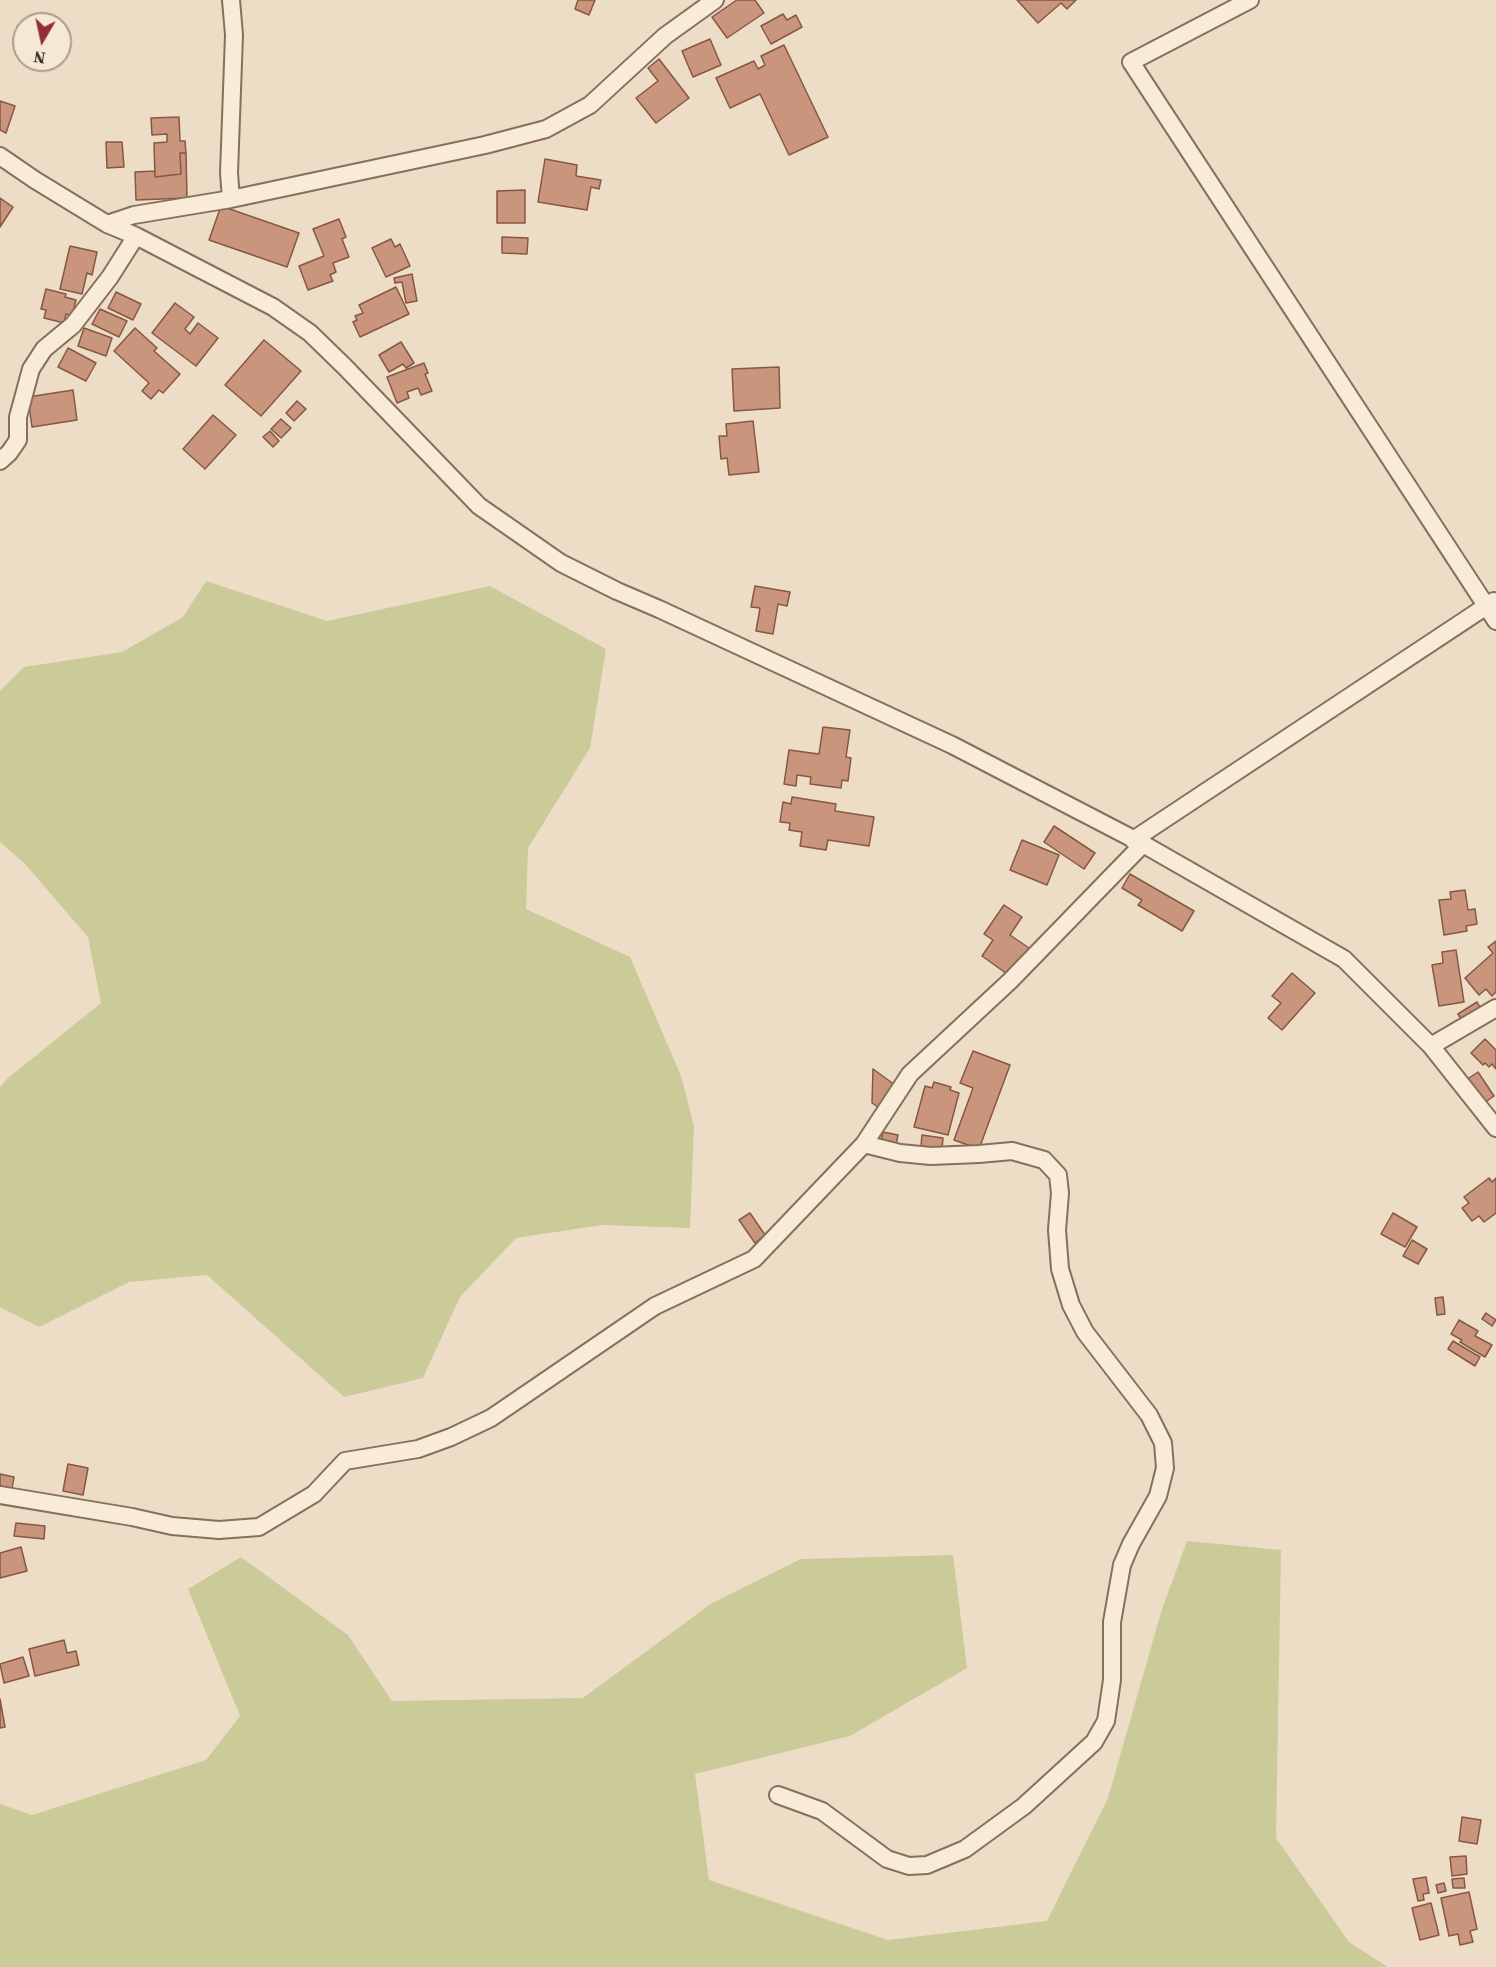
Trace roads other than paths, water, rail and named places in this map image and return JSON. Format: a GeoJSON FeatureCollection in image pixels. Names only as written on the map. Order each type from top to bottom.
{"type":"FeatureCollection","features":[{"type":"Feature","properties":{"kind":"street"},"geometry":{"type":"LineString","coordinates":[[231,0],[234,35],[229,173],[231,199]]}},
{"type":"Feature","properties":{"kind":"street"},"geometry":{"type":"LineString","coordinates":[[107,224],[134,215],[231,199],[485,145],[546,129],[590,105],[664,36],[715,0]]}},
{"type":"Feature","properties":{"kind":"street"},"geometry":{"type":"LineString","coordinates":[[1250,0],[1131,62],[1491,603],[1496,621]]}},
{"type":"Feature","properties":{"kind":"street"},"geometry":{"type":"LineString","coordinates":[[0,156],[107,224],[136,236],[273,307],[310,333],[479,506],[561,563],[616,591],[952,745],[1138,842],[1344,959],[1431,1046],[1496,1128]]}},
{"type":"Feature","properties":{"kind":"street"},"geometry":{"type":"LineString","coordinates":[[0,460],[9,453],[18,440],[18,417],[31,369],[44,349],[72,325],[110,277],[136,236]]}},
{"type":"Feature","properties":{"kind":"street"},"geometry":{"type":"LineString","coordinates":[[0,1495],[132,1516],[172,1526],[219,1530],[259,1527],[314,1494],[345,1461],[418,1449],[451,1437],[491,1418],[655,1306],[754,1259],[864,1144],[909,1074],[1010,981],[1138,842],[1491,603]]}},
{"type":"Feature","properties":{"kind":"street"},"geometry":{"type":"LineString","coordinates":[[1431,1046],[1496,1008]]}},
{"type":"Feature","properties":{"kind":"street"},"geometry":{"type":"LineString","coordinates":[[777,1795],[822,1811],[887,1859],[909,1866],[927,1865],[965,1849],[1024,1806],[1094,1742],[1106,1722],[1112,1680],[1112,1622],[1122,1565],[1158,1496],[1165,1468],[1163,1443],[1149,1415],[1085,1332],[1071,1305],[1060,1269],[1057,1230],[1058,1175],[1044,1160],[1012,1151],[931,1156],[900,1153],[864,1144]]}}]}
